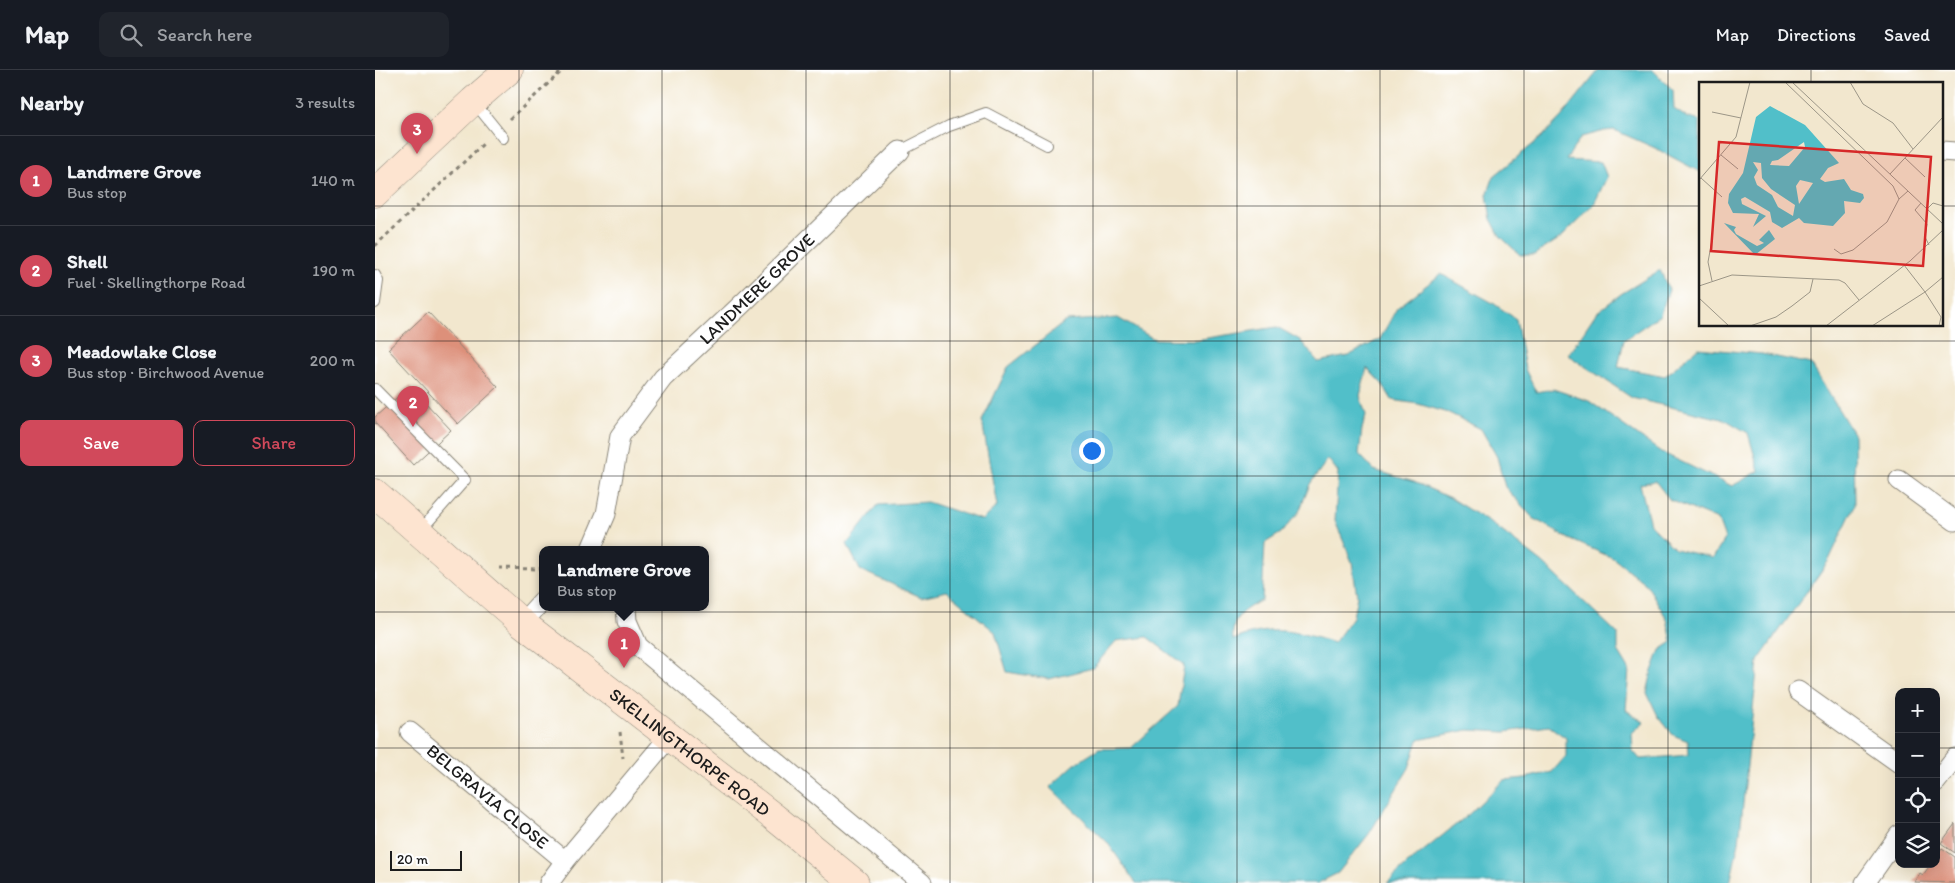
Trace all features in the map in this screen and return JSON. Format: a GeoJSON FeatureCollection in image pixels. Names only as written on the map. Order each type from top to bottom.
{"type":"FeatureCollection","features":[{"type":"Feature","properties":{"kind":"main road"},"geometry":{"type":"LineString","coordinates":[[375,193],[473,101],[509,70]]}},
{"type":"Feature","properties":{"kind":"main road","name":"SKELLINGTHORPE ROAD"},"geometry":{"type":"LineString","coordinates":[[376,496],[522,623],[779,821],[855,883]]}},
{"type":"Feature","properties":{"kind":"street","name":"LANDMERE GROVE"},"geometry":{"type":"LineString","coordinates":[[592,546],[607,514],[621,436],[663,378],[739,308],[900,151]]}},
{"type":"Feature","properties":{"kind":"street"},"geometry":{"type":"LineString","coordinates":[[1899,480],[1955,521]]}},
{"type":"Feature","properties":{"kind":"street"},"geometry":{"type":"LineString","coordinates":[[522,623],[539,604]]}},
{"type":"Feature","properties":{"kind":"street"},"geometry":{"type":"LineString","coordinates":[[626,611],[627,621],[637,646],[922,883]]}},
{"type":"Feature","properties":{"kind":"street"},"geometry":{"type":"LineString","coordinates":[[1798,691],[1895,760]]}},
{"type":"Feature","properties":{"kind":"street","name":"BELGRAVIA CLOSE"},"geometry":{"type":"LineString","coordinates":[[410,732],[565,861]]}},
{"type":"Feature","properties":{"kind":"street"},"geometry":{"type":"LineString","coordinates":[[549,883],[565,861],[670,736]]}},
{"type":"Feature","properties":{"kind":"street"},"geometry":{"type":"LineString","coordinates":[[1939,778],[1955,758]]}},
{"type":"Feature","properties":{"kind":"street"},"geometry":{"type":"LineString","coordinates":[[1865,883],[1895,841]]}},
{"type":"Feature","properties":{"kind":"lane"},"geometry":{"type":"LineString","coordinates":[[473,101],[503,138]]}},
{"type":"Feature","properties":{"kind":"lane"},"geometry":{"type":"LineString","coordinates":[[900,151],[949,126],[986,113],[1047,145]]}},
{"type":"Feature","properties":{"kind":"lane"},"geometry":{"type":"LineString","coordinates":[[375,275],[378,281],[375,303]]}},
{"type":"Feature","properties":{"kind":"lane"},"geometry":{"type":"LineString","coordinates":[[375,388],[465,480],[419,532]]}},
{"type":"Feature","properties":{"kind":"path"},"geometry":{"type":"LineString","coordinates":[[507,122],[563,70]]}},
{"type":"Feature","properties":{"kind":"path"},"geometry":{"type":"LineString","coordinates":[[375,246],[485,142]]}},
{"type":"Feature","properties":{"kind":"water"},"geometry":{"type":"Polygon","coordinates":[[[1599,70],[1653,70],[1673,90],[1674,109],[1686,117],[1699,121],[1699,171],[1655,148],[1614,130],[1581,137],[1566,160],[1601,162],[1607,177],[1594,204],[1562,237],[1534,255],[1520,255],[1500,236],[1491,219],[1487,195],[1494,176],[1542,137],[1562,116],[1599,70]]]}},
{"type":"Feature","properties":{"kind":"water"},"geometry":{"type":"Polygon","coordinates":[[[1660,270],[1669,290],[1660,315],[1624,340],[1618,367],[1665,376],[1698,348],[1762,354],[1811,364],[1854,435],[1855,505],[1829,560],[1758,661],[1739,842],[1730,883],[1387,883],[1406,865],[1469,814],[1504,780],[1552,772],[1566,756],[1566,738],[1549,726],[1505,732],[1468,730],[1418,740],[1409,768],[1369,834],[1338,873],[1318,883],[1136,883],[1107,842],[1050,787],[1075,764],[1099,749],[1131,748],[1178,706],[1184,665],[1147,637],[1116,641],[1093,668],[1049,679],[1007,672],[995,632],[947,591],[921,597],[860,570],[847,544],[878,505],[927,502],[982,520],[997,506],[982,421],[1008,367],[1066,321],[1118,318],[1154,339],[1195,340],[1277,327],[1300,340],[1318,362],[1348,356],[1380,339],[1397,308],[1441,274],[1493,303],[1516,319],[1525,369],[1536,392],[1553,389],[1589,401],[1661,452],[1732,486],[1759,471],[1748,433],[1726,420],[1632,398],[1568,355],[1596,313],[1621,294],[1660,270]],[[1367,368],[1360,396],[1366,415],[1359,454],[1374,470],[1414,482],[1450,498],[1495,526],[1543,563],[1618,634],[1618,651],[1629,669],[1626,710],[1644,722],[1632,733],[1633,751],[1640,759],[1689,755],[1688,741],[1673,735],[1658,716],[1647,693],[1652,671],[1660,650],[1672,642],[1667,619],[1647,585],[1613,558],[1569,539],[1533,518],[1505,487],[1497,457],[1481,429],[1449,413],[1418,404],[1392,400],[1383,385],[1367,368]],[[1328,459],[1310,484],[1299,512],[1281,533],[1265,543],[1262,600],[1244,611],[1237,619],[1234,625],[1233,640],[1260,632],[1284,631],[1308,635],[1334,643],[1353,617],[1357,596],[1352,562],[1335,521],[1338,472],[1328,459]],[[1655,481],[1640,484],[1650,524],[1675,549],[1713,558],[1725,539],[1718,520],[1670,500],[1655,481]]]}},
{"type":"Feature","properties":{"kind":"building"},"geometry":{"type":"Polygon","coordinates":[[[428,312],[498,387],[458,424],[388,349],[428,312]]]}},
{"type":"Feature","properties":{"kind":"building"},"geometry":{"type":"Polygon","coordinates":[[[410,386],[451,430],[413,465],[375,423],[375,417],[410,386]]]}},
{"type":"Feature","properties":{"kind":"building"},"geometry":{"type":"Polygon","coordinates":[[[1955,824],[1955,853],[1941,843],[1955,824]]]}},
{"type":"Feature","properties":{"kind":"building"},"geometry":{"type":"Polygon","coordinates":[[[1942,848],[1955,857],[1955,883],[1914,882],[1920,873],[1923,875],[1928,868],[1940,868],[1940,851],[1942,848]]]}},
{"type":"Feature","properties":{"kind":"place","name":"Meadowlake Close"},"geometry":{"type":"Point","coordinates":[417,154]}},
{"type":"Feature","properties":{"kind":"place","name":"Shell"},"geometry":{"type":"Point","coordinates":[413,427]}},
{"type":"Feature","properties":{"kind":"place","name":"Landmere Grove"},"geometry":{"type":"Point","coordinates":[624,668]}}]}
